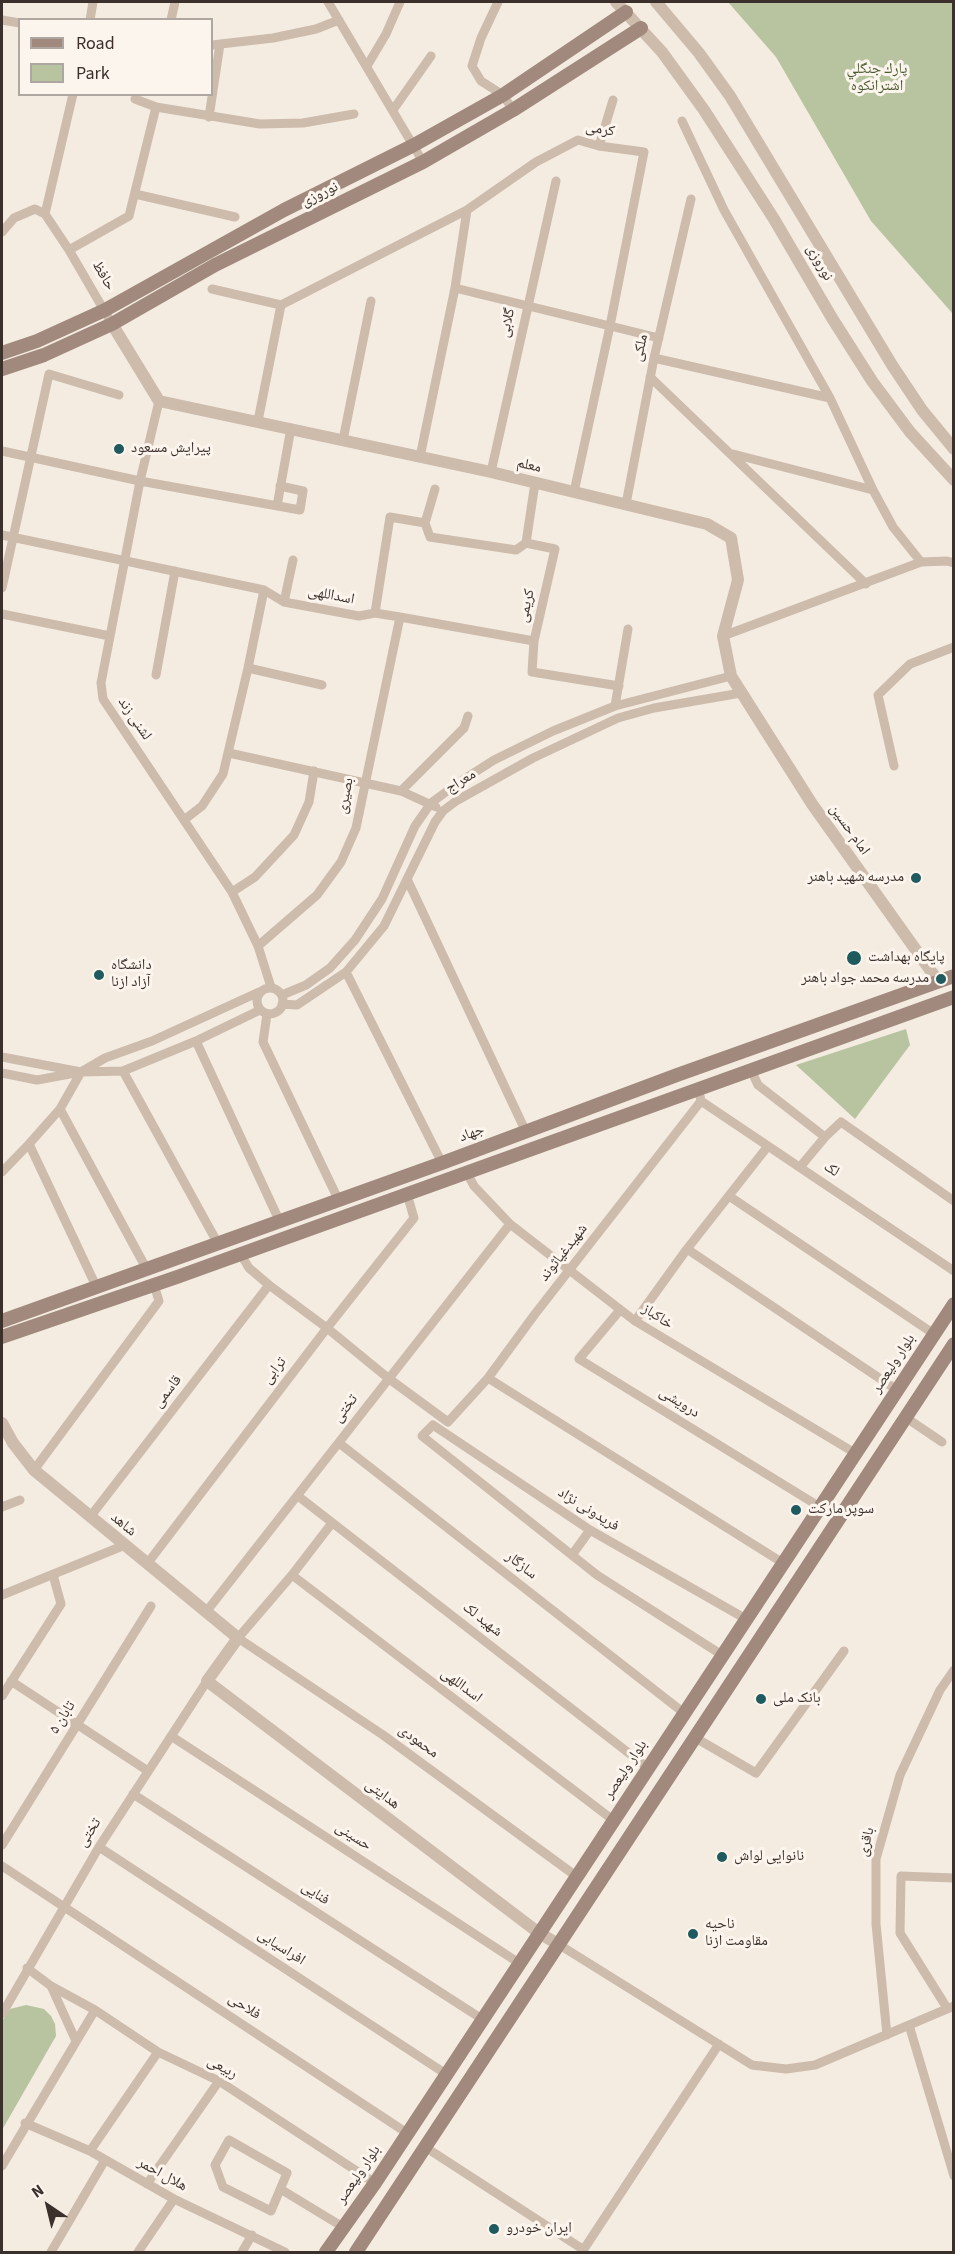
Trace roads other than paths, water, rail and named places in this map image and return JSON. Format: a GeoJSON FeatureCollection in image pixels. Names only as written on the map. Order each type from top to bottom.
{"type":"FeatureCollection","features":[{"type":"Feature","properties":{"kind":"main road","name":"نوروزی"},"geometry":{"type":"LineString","coordinates":[[2,353],[37,341],[105,310],[284,210],[414,145],[503,95],[626,12]]}},
{"type":"Feature","properties":{"kind":"main road","name":"نوروزی"},"geometry":{"type":"LineString","coordinates":[[2,369],[44,355],[112,324],[215,265],[423,162],[513,110],[641,28]]}},
{"type":"Feature","properties":{"kind":"main road","name":"جهاد"},"geometry":{"type":"LineString","coordinates":[[2,1321],[954,976]]}},
{"type":"Feature","properties":{"kind":"main road"},"geometry":{"type":"LineString","coordinates":[[2,1337],[241,1255],[632,1113],[700,1095],[751,1070],[954,998]]}},
{"type":"Feature","properties":{"kind":"main road"},"geometry":{"type":"LineString","coordinates":[[806,1029],[810,1049]]}},
{"type":"Feature","properties":{"kind":"main road"},"geometry":{"type":"LineString","coordinates":[[626,1094],[632,1113]]}},
{"type":"Feature","properties":{"kind":"main road","name":"بلوار ولیعصر"},"geometry":{"type":"LineString","coordinates":[[326,2253],[375,2183],[954,1304]]}},
{"type":"Feature","properties":{"kind":"main road"},"geometry":{"type":"LineString","coordinates":[[356,2253],[954,1344]]}},
{"type":"Feature","properties":{"kind":"main road"},"geometry":{"type":"LineString","coordinates":[[887,1406],[905,1417]]}},
{"type":"Feature","properties":{"kind":"street"},"geometry":{"type":"LineString","coordinates":[[90,18],[93,2]]}},
{"type":"Feature","properties":{"kind":"street"},"geometry":{"type":"LineString","coordinates":[[171,18],[175,2]]}},
{"type":"Feature","properties":{"kind":"street"},"geometry":{"type":"LineString","coordinates":[[328,2],[423,162]]}},
{"type":"Feature","properties":{"kind":"street"},"geometry":{"type":"LineString","coordinates":[[367,66],[386,34],[400,2]]}},
{"type":"Feature","properties":{"kind":"street"},"geometry":{"type":"LineString","coordinates":[[498,2],[481,38],[472,66],[481,81],[503,95],[513,110]]}},
{"type":"Feature","properties":{"kind":"street","name":"نوروزی"},"geometry":{"type":"LineString","coordinates":[[616,2],[662,52],[704,110],[872,381],[910,432],[954,480]]}},
{"type":"Feature","properties":{"kind":"street","name":"نوروزی"},"geometry":{"type":"LineString","coordinates":[[656,2],[699,53],[730,96],[892,365],[922,410],[954,449]]}},
{"type":"Feature","properties":{"kind":"street"},"geometry":{"type":"LineString","coordinates":[[2,20],[18,23]]}},
{"type":"Feature","properties":{"kind":"street"},"geometry":{"type":"LineString","coordinates":[[213,76],[216,45],[273,38],[316,29],[339,20]]}},
{"type":"Feature","properties":{"kind":"street"},"geometry":{"type":"LineString","coordinates":[[393,110],[431,56]]}},
{"type":"Feature","properties":{"kind":"street"},"geometry":{"type":"LineString","coordinates":[[2,232],[14,218],[35,209],[45,214],[73,96]]}},
{"type":"Feature","properties":{"kind":"street"},"geometry":{"type":"LineString","coordinates":[[209,117],[211,96]]}},
{"type":"Feature","properties":{"kind":"street"},"geometry":{"type":"LineString","coordinates":[[135,99],[156,107],[260,124],[303,123],[354,114]]}},
{"type":"Feature","properties":{"kind":"street"},"geometry":{"type":"LineString","coordinates":[[599,146],[613,100]]}},
{"type":"Feature","properties":{"kind":"street"},"geometry":{"type":"LineString","coordinates":[[69,250],[129,216],[156,107]]}},
{"type":"Feature","properties":{"kind":"street"},"geometry":{"type":"LineString","coordinates":[[682,121],[724,210],[830,398],[893,527],[921,562]]}},
{"type":"Feature","properties":{"kind":"street","name":"کرمی"},"geometry":{"type":"LineString","coordinates":[[281,305],[467,210],[536,162],[578,140],[599,146],[644,152],[574,492]]}},
{"type":"Feature","properties":{"kind":"street","name":"گلابی"},"geometry":{"type":"LineString","coordinates":[[491,472],[556,181]]}},
{"type":"Feature","properties":{"kind":"street"},"geometry":{"type":"LineString","coordinates":[[135,194],[235,217]]}},
{"type":"Feature","properties":{"kind":"street","name":"ملکی"},"geometry":{"type":"LineString","coordinates":[[626,504],[654,358],[691,200]]}},
{"type":"Feature","properties":{"kind":"street"},"geometry":{"type":"LineString","coordinates":[[420,457],[455,288],[467,210]]}},
{"type":"Feature","properties":{"kind":"street","name":"حافظ"},"geometry":{"type":"LineString","coordinates":[[45,214],[159,401]]}},
{"type":"Feature","properties":{"kind":"street"},"geometry":{"type":"LineString","coordinates":[[455,288],[659,338]]}},
{"type":"Feature","properties":{"kind":"street"},"geometry":{"type":"LineString","coordinates":[[212,289],[281,305],[258,421]]}},
{"type":"Feature","properties":{"kind":"street"},"geometry":{"type":"LineString","coordinates":[[343,440],[371,301]]}},
{"type":"Feature","properties":{"kind":"street"},"geometry":{"type":"LineString","coordinates":[[654,358],[830,398]]}},
{"type":"Feature","properties":{"kind":"street"},"geometry":{"type":"LineString","coordinates":[[2,588],[7,536],[31,457],[49,374],[119,395]]}},
{"type":"Feature","properties":{"kind":"street"},"geometry":{"type":"LineString","coordinates":[[650,377],[866,584]]}},
{"type":"Feature","properties":{"kind":"street","name":"معلم"},"geometry":{"type":"LineString","coordinates":[[159,401],[491,472],[707,524],[731,538],[738,580],[723,636],[731,676],[741,693]]}},
{"type":"Feature","properties":{"kind":"street","name":"لشنی زند"},"geometry":{"type":"LineString","coordinates":[[159,401],[140,481],[101,683],[103,699],[232,892],[258,946],[271,987]]}},
{"type":"Feature","properties":{"kind":"street"},"geometry":{"type":"LineString","coordinates":[[277,506],[291,428]]}},
{"type":"Feature","properties":{"kind":"street"},"geometry":{"type":"LineString","coordinates":[[2,451],[140,481],[300,510],[303,491],[280,486]]}},
{"type":"Feature","properties":{"kind":"street"},"geometry":{"type":"LineString","coordinates":[[731,454],[873,490]]}},
{"type":"Feature","properties":{"kind":"street"},"geometry":{"type":"LineString","coordinates":[[435,489],[425,524],[430,537],[516,549],[526,543],[535,483]]}},
{"type":"Feature","properties":{"kind":"street"},"geometry":{"type":"LineString","coordinates":[[375,613],[390,517],[425,524]]}},
{"type":"Feature","properties":{"kind":"street","name":"اسداللهی"},"geometry":{"type":"LineString","coordinates":[[7,536],[264,590],[284,602],[359,616],[375,613],[534,641]]}},
{"type":"Feature","properties":{"kind":"street","name":"کریمی"},"geometry":{"type":"LineString","coordinates":[[526,543],[555,549],[534,641],[532,672],[619,686]]}},
{"type":"Feature","properties":{"kind":"street"},"geometry":{"type":"LineString","coordinates":[[284,602],[293,560]]}},
{"type":"Feature","properties":{"kind":"street"},"geometry":{"type":"LineString","coordinates":[[723,636],[921,562],[954,563]]}},
{"type":"Feature","properties":{"kind":"street"},"geometry":{"type":"LineString","coordinates":[[156,675],[175,571]]}},
{"type":"Feature","properties":{"kind":"street"},"geometry":{"type":"LineString","coordinates":[[184,820],[202,806],[216,788],[223,774],[264,590]]}},
{"type":"Feature","properties":{"kind":"street"},"geometry":{"type":"LineString","coordinates":[[2,614],[110,636]]}},
{"type":"Feature","properties":{"kind":"street","name":"بصیری"},"geometry":{"type":"LineString","coordinates":[[258,946],[317,896],[341,862],[356,828],[400,617]]}},
{"type":"Feature","properties":{"kind":"street"},"geometry":{"type":"LineString","coordinates":[[615,706],[627,629]]}},
{"type":"Feature","properties":{"kind":"street"},"geometry":{"type":"LineString","coordinates":[[894,765],[878,695],[910,664],[954,647]]}},
{"type":"Feature","properties":{"kind":"street"},"geometry":{"type":"LineString","coordinates":[[248,668],[322,686]]}},
{"type":"Feature","properties":{"kind":"street","name":"معراج"},"geometry":{"type":"LineString","coordinates":[[282,1000],[330,968],[355,940],[382,899],[415,826],[431,803],[458,783],[494,760],[553,731],[615,706],[731,676]]}},
{"type":"Feature","properties":{"kind":"street","name":"معراج"},"geometry":{"type":"LineString","coordinates":[[282,1000],[297,1005],[346,972],[384,926],[435,822],[443,811],[456,801],[533,758],[618,718],[654,708],[741,693]]}},
{"type":"Feature","properties":{"kind":"street","name":"امام حسین"},"geometry":{"type":"LineString","coordinates":[[741,693],[812,804],[938,981]]}},
{"type":"Feature","properties":{"kind":"street"},"geometry":{"type":"LineString","coordinates":[[401,790],[464,728],[468,716]]}},
{"type":"Feature","properties":{"kind":"street"},"geometry":{"type":"LineString","coordinates":[[229,753],[401,790],[443,811]]}},
{"type":"Feature","properties":{"kind":"street"},"geometry":{"type":"LineString","coordinates":[[232,892],[255,877],[294,835],[309,802],[314,771]]}},
{"type":"Feature","properties":{"kind":"street"},"geometry":{"type":"LineString","coordinates":[[407,879],[526,1132]]}},
{"type":"Feature","properties":{"kind":"street"},"geometry":{"type":"LineString","coordinates":[[346,972],[442,1163]]}},
{"type":"Feature","properties":{"kind":"street"},"geometry":{"type":"LineString","coordinates":[[2,1073],[37,1080],[81,1072],[123,1071],[264,1012],[278,1011],[282,1000],[275,988],[271,987],[152,1041],[105,1058],[81,1072],[60,1108],[2,1172]]}},
{"type":"Feature","properties":{"kind":"street"},"geometry":{"type":"LineString","coordinates":[[260,992],[257,998],[264,1012],[263,1042],[338,1199]]}},
{"type":"Feature","properties":{"kind":"street"},"geometry":{"type":"LineString","coordinates":[[196,1041],[279,1220]]}},
{"type":"Feature","properties":{"kind":"street"},"geometry":{"type":"LineString","coordinates":[[2,1057],[81,1072]]}},
{"type":"Feature","properties":{"kind":"street"},"geometry":{"type":"LineString","coordinates":[[751,1070],[758,1085],[825,1137]]}},
{"type":"Feature","properties":{"kind":"street"},"geometry":{"type":"LineString","coordinates":[[123,1071],[217,1242]]}},
{"type":"Feature","properties":{"kind":"street","name":"لک"},"geometry":{"type":"LineString","coordinates":[[700,1095],[768,1146],[954,1271]]}},
{"type":"Feature","properties":{"kind":"street","name":"شهید‌غیاثوند"},"geometry":{"type":"LineString","coordinates":[[388,1378],[448,1422],[488,1378],[700,1095]]}},
{"type":"Feature","properties":{"kind":"street"},"geometry":{"type":"LineString","coordinates":[[60,1108],[146,1268]]}},
{"type":"Feature","properties":{"kind":"street"},"geometry":{"type":"LineString","coordinates":[[800,1167],[841,1122],[954,1202]]}},
{"type":"Feature","properties":{"kind":"street"},"geometry":{"type":"LineString","coordinates":[[29,1144],[96,1286]]}},
{"type":"Feature","properties":{"kind":"street"},"geometry":{"type":"LineString","coordinates":[[635,1321],[687,1249],[768,1146]]}},
{"type":"Feature","properties":{"kind":"street","name":"خاکباز"},"geometry":{"type":"LineString","coordinates":[[467,1173],[474,1186],[510,1224],[635,1321],[855,1453]]}},
{"type":"Feature","properties":{"kind":"street","name":"ترابی"},"geometry":{"type":"LineString","coordinates":[[147,1564],[414,1218],[407,1194]]}},
{"type":"Feature","properties":{"kind":"street"},"geometry":{"type":"LineString","coordinates":[[729,1196],[934,1334]]}},
{"type":"Feature","properties":{"kind":"street","name":"تختی"},"geometry":{"type":"LineString","coordinates":[[206,1612],[510,1224]]}},
{"type":"Feature","properties":{"kind":"street"},"geometry":{"type":"LineString","coordinates":[[687,1249],[897,1390]]}},
{"type":"Feature","properties":{"kind":"street"},"geometry":{"type":"LineString","coordinates":[[241,1255],[249,1268],[269,1285],[327,1328],[388,1378]]}},
{"type":"Feature","properties":{"kind":"street"},"geometry":{"type":"LineString","coordinates":[[34,1470],[159,1301],[154,1285]]}},
{"type":"Feature","properties":{"kind":"street","name":"قاسمی"},"geometry":{"type":"LineString","coordinates":[[90,1517],[269,1285]]}},
{"type":"Feature","properties":{"kind":"street","name":"درویشی"},"geometry":{"type":"LineString","coordinates":[[620,1310],[579,1359],[820,1507]]}},
{"type":"Feature","properties":{"kind":"street"},"geometry":{"type":"LineString","coordinates":[[488,1378],[783,1563]]}},
{"type":"Feature","properties":{"kind":"street"},"geometry":{"type":"LineString","coordinates":[[905,1417],[942,1442]]}},
{"type":"Feature","properties":{"kind":"street","name":"شاهد"},"geometry":{"type":"LineString","coordinates":[[2,1423],[13,1443],[34,1470],[238,1638]]}},
{"type":"Feature","properties":{"kind":"street","name":"فریدونی نژاد"},"geometry":{"type":"LineString","coordinates":[[572,1555],[422,1436],[433,1425],[590,1530],[746,1619]]}},
{"type":"Feature","properties":{"kind":"street","name":"سازگار"},"geometry":{"type":"LineString","coordinates":[[339,1443],[684,1713]]}},
{"type":"Feature","properties":{"kind":"street","name":"شهید لک"},"geometry":{"type":"LineString","coordinates":[[298,1496],[648,1767]]}},
{"type":"Feature","properties":{"kind":"street"},"geometry":{"type":"LineString","coordinates":[[2,1507],[20,1500]]}},
{"type":"Feature","properties":{"kind":"street"},"geometry":{"type":"LineString","coordinates":[[238,1638],[292,1575],[332,1522]]}},
{"type":"Feature","properties":{"kind":"street"},"geometry":{"type":"LineString","coordinates":[[590,1530],[572,1555],[597,1575],[722,1654]]}},
{"type":"Feature","properties":{"kind":"street"},"geometry":{"type":"LineString","coordinates":[[2,1595],[125,1545]]}},
{"type":"Feature","properties":{"kind":"street"},"geometry":{"type":"LineString","coordinates":[[2,1696],[61,1604],[53,1575]]}},
{"type":"Feature","properties":{"kind":"street","name":"اسداللهی"},"geometry":{"type":"LineString","coordinates":[[292,1575],[613,1820]]}},
{"type":"Feature","properties":{"kind":"street","name":"تابان ۵"},"geometry":{"type":"LineString","coordinates":[[2,1845],[151,1606]]}},
{"type":"Feature","properties":{"kind":"street","name":"تختی"},"geometry":{"type":"LineString","coordinates":[[2,2014],[99,1847],[207,1681],[238,1638]]}},
{"type":"Feature","properties":{"kind":"street","name":"محمودی"},"geometry":{"type":"LineString","coordinates":[[238,1638],[383,1735],[576,1876]]}},
{"type":"Feature","properties":{"kind":"street"},"geometry":{"type":"LineString","coordinates":[[694,1737],[756,1773],[844,1651]]}},
{"type":"Feature","properties":{"kind":"street","name":"باقری"},"geometry":{"type":"LineString","coordinates":[[887,2035],[876,1924],[876,1859],[900,1775],[940,1690],[954,1670]]}},
{"type":"Feature","properties":{"kind":"street"},"geometry":{"type":"LineString","coordinates":[[11,1681],[148,1771]]}},
{"type":"Feature","properties":{"kind":"street","name":"هدایتی"},"geometry":{"type":"LineString","coordinates":[[207,1681],[558,1944]]}},
{"type":"Feature","properties":{"kind":"street","name":"حسینی"},"geometry":{"type":"LineString","coordinates":[[171,1736],[519,1963]]}},
{"type":"Feature","properties":{"kind":"street","name":"فنایی"},"geometry":{"type":"LineString","coordinates":[[133,1794],[482,2019]]}},
{"type":"Feature","properties":{"kind":"street","name":"افراسیابی"},"geometry":{"type":"LineString","coordinates":[[99,1847],[446,2074]]}},
{"type":"Feature","properties":{"kind":"street","name":"فلاحی"},"geometry":{"type":"LineString","coordinates":[[2,1867],[408,2133]]}},
{"type":"Feature","properties":{"kind":"street"},"geometry":{"type":"LineString","coordinates":[[558,1944],[752,2065],[786,2069],[815,2065],[950,2007],[900,1933],[901,1876],[954,1878]]}},
{"type":"Feature","properties":{"kind":"street"},"geometry":{"type":"LineString","coordinates":[[27,1968],[51,1986],[76,2041]]}},
{"type":"Feature","properties":{"kind":"street","name":"ربیعی"},"geometry":{"type":"LineString","coordinates":[[51,1986],[95,2010],[158,2052],[219,2081],[375,2183]]}},
{"type":"Feature","properties":{"kind":"street"},"geometry":{"type":"LineString","coordinates":[[2,2166],[25,2123],[95,2010]]}},
{"type":"Feature","properties":{"kind":"street"},"geometry":{"type":"LineString","coordinates":[[909,2025],[954,2176]]}},
{"type":"Feature","properties":{"kind":"street"},"geometry":{"type":"LineString","coordinates":[[425,2147],[583,2251],[719,2044]]}},
{"type":"Feature","properties":{"kind":"street"},"geometry":{"type":"LineString","coordinates":[[90,2151],[158,2052]]}},
{"type":"Feature","properties":{"kind":"street"},"geometry":{"type":"LineString","coordinates":[[147,2184],[219,2081]]}},
{"type":"Feature","properties":{"kind":"street","name":"هلال احمر"},"geometry":{"type":"LineString","coordinates":[[25,2123],[90,2151],[174,2199],[285,2253]]}},
{"type":"Feature","properties":{"kind":"street"},"geometry":{"type":"LineString","coordinates":[[229,2140],[287,2173],[282,2190],[271,2211],[223,2187],[216,2165],[229,2140]]}},
{"type":"Feature","properties":{"kind":"street"},"geometry":{"type":"LineString","coordinates":[[51,2253],[105,2160]]}},
{"type":"Feature","properties":{"kind":"street"},"geometry":{"type":"LineString","coordinates":[[282,2190],[343,2227]]}},
{"type":"Feature","properties":{"kind":"street"},"geometry":{"type":"LineString","coordinates":[[138,2253],[174,2199]]}},
{"type":"Feature","properties":{"kind":"street"},"geometry":{"type":"LineString","coordinates":[[242,2253],[252,2235]]}},
{"type":"Feature","properties":{"kind":"place","name":"پیرایش مسعود"},"geometry":{"type":"Point","coordinates":[119,449]}},
{"type":"Feature","properties":{"kind":"place","name":"مدرسه شهید باهنر"},"geometry":{"type":"Point","coordinates":[916,878]}},
{"type":"Feature","properties":{"kind":"place","name":"پایگاه بهداشت"},"geometry":{"type":"Point","coordinates":[854,958]}},
{"type":"Feature","properties":{"kind":"place","name":"دانشگاه آزاد ازنا"},"geometry":{"type":"Point","coordinates":[99,975]}},
{"type":"Feature","properties":{"kind":"place","name":"مدرسه محمد جواد باهنر"},"geometry":{"type":"Point","coordinates":[941,979]}},
{"type":"Feature","properties":{"kind":"place","name":"سوپر مارکت"},"geometry":{"type":"Point","coordinates":[796,1510]}},
{"type":"Feature","properties":{"kind":"place","name":"بانک ملی"},"geometry":{"type":"Point","coordinates":[761,1699]}},
{"type":"Feature","properties":{"kind":"place","name":"نانوایی لواش"},"geometry":{"type":"Point","coordinates":[722,1857]}},
{"type":"Feature","properties":{"kind":"place","name":"ناحیه مقاومت ازنا"},"geometry":{"type":"Point","coordinates":[693,1934]}},
{"type":"Feature","properties":{"kind":"place","name":"ایران خودرو"},"geometry":{"type":"Point","coordinates":[494,2229]}},
{"type":"Feature","properties":{"kind":"park label","name":"پارك جنگلي اشترانكوه"},"geometry":{"type":"Point","coordinates":[877,78]}}]}
